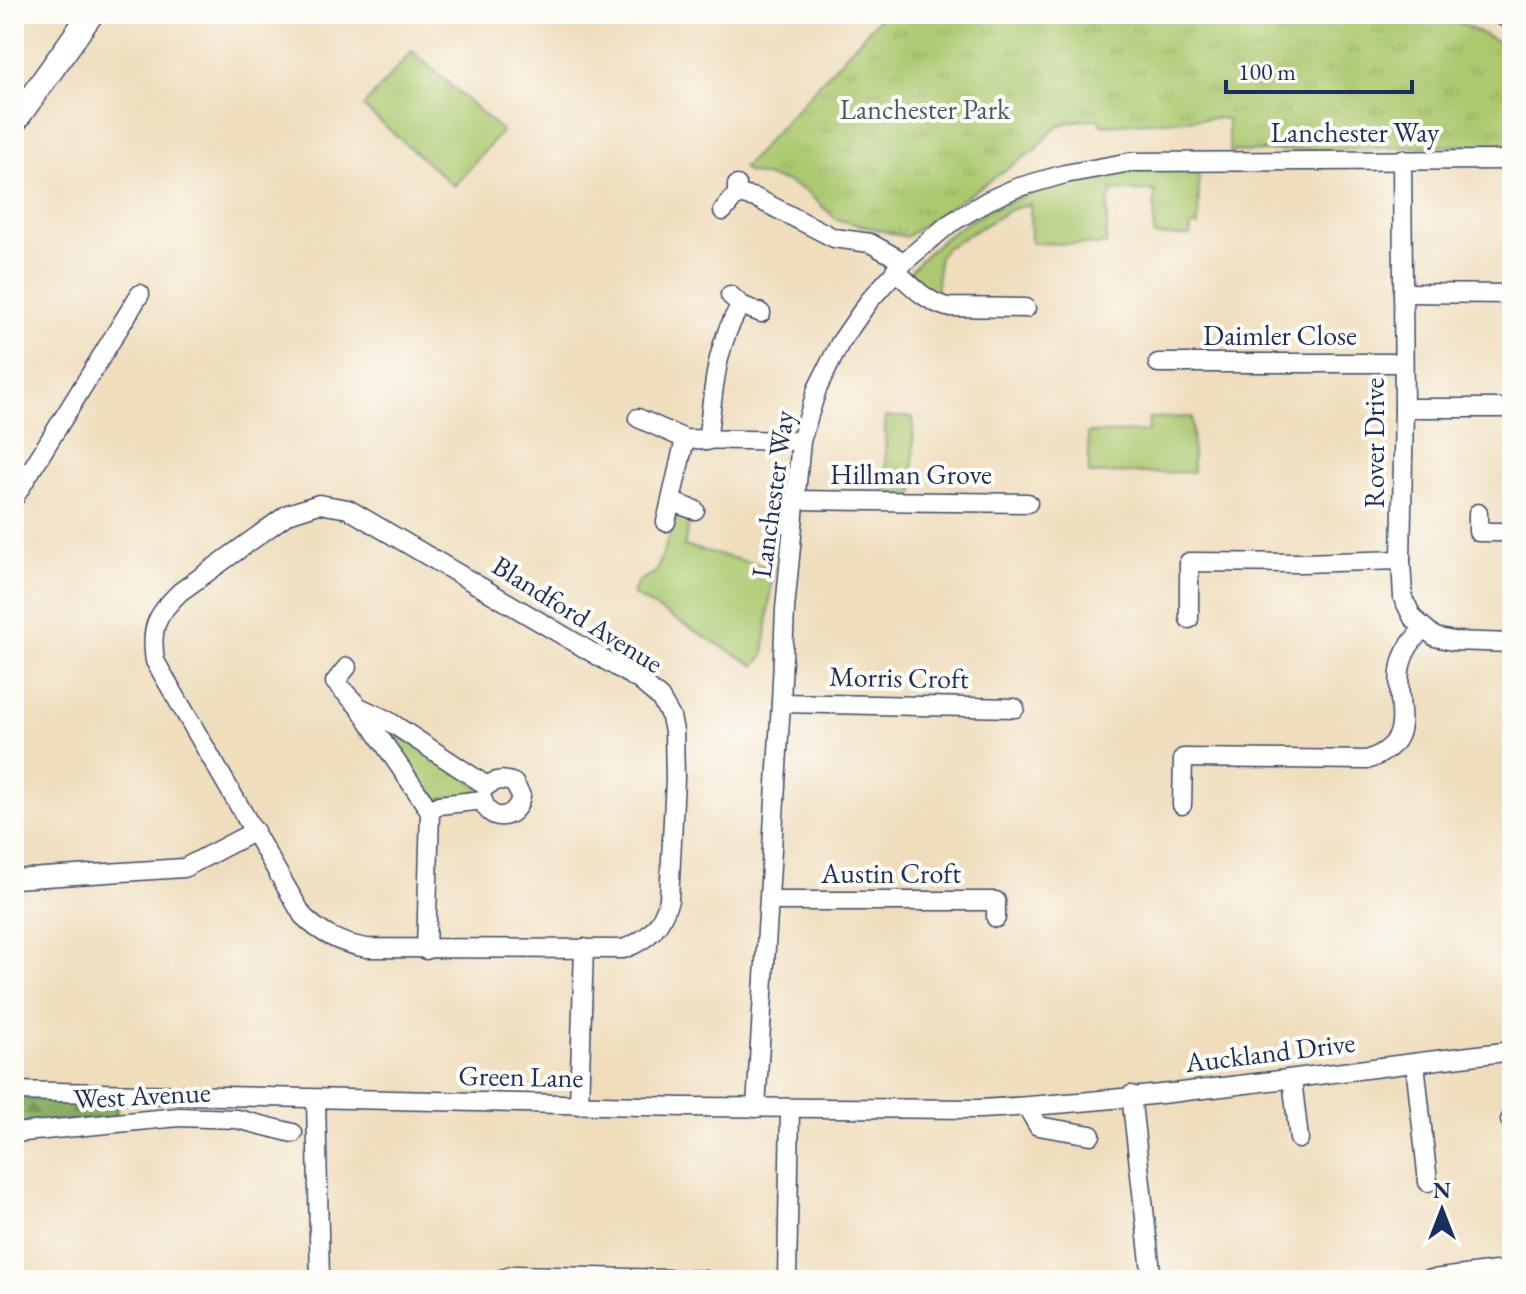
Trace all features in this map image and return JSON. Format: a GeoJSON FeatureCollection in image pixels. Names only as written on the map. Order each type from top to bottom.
{"type":"FeatureCollection","features":[{"type":"Feature","properties":{"kind":"main road"},"geometry":{"type":"LineString","coordinates":[[14,122],[91,14]]}},
{"type":"Feature","properties":{"kind":"street"},"geometry":{"type":"LineString","coordinates":[[1499,14],[1512,21]]}},
{"type":"Feature","properties":{"kind":"street","name":"Rover Drive"},"geometry":{"type":"LineString","coordinates":[[1402,159],[1404,408],[1401,560],[1403,598],[1413,618],[1423,628]]}},
{"type":"Feature","properties":{"kind":"street","name":"Lanchester Way"},"geometry":{"type":"LineString","coordinates":[[756,1108],[782,653],[801,441],[817,389],[840,343],[869,301],[900,266],[949,224],[1016,188],[1080,170],[1131,162],[1512,160]]}},
{"type":"Feature","properties":{"kind":"street"},"geometry":{"type":"LineString","coordinates":[[723,211],[737,190],[756,198],[786,204],[834,238],[870,243],[900,266],[922,295],[947,307],[1026,308]]}},
{"type":"Feature","properties":{"kind":"street"},"geometry":{"type":"LineString","coordinates":[[1403,293],[1512,294]]}},
{"type":"Feature","properties":{"kind":"street"},"geometry":{"type":"LineString","coordinates":[[14,498],[140,294]]}},
{"type":"Feature","properties":{"kind":"street"},"geometry":{"type":"LineString","coordinates":[[707,441],[720,346],[736,300],[761,313]]}},
{"type":"Feature","properties":{"kind":"street","name":"Daimler Close"},"geometry":{"type":"LineString","coordinates":[[1158,363],[1402,363]]}},
{"type":"Feature","properties":{"kind":"street"},"geometry":{"type":"LineString","coordinates":[[1404,408],[1512,408]]}},
{"type":"Feature","properties":{"kind":"street"},"geometry":{"type":"LineString","coordinates":[[638,418],[685,439],[801,441]]}},
{"type":"Feature","properties":{"kind":"street"},"geometry":{"type":"LineString","coordinates":[[666,522],[685,439]]}},
{"type":"Feature","properties":{"kind":"street","name":"Hillman Grove"},"geometry":{"type":"LineString","coordinates":[[794,500],[1028,503]]}},
{"type":"Feature","properties":{"kind":"street"},"geometry":{"type":"LineString","coordinates":[[672,502],[695,510]]}},
{"type":"Feature","properties":{"kind":"street","name":"Blandford Avenue"},"geometry":{"type":"LineString","coordinates":[[334,504],[348,509],[639,680],[660,698],[671,717],[675,779],[669,900],[657,929],[640,943],[623,949],[426,950],[351,946],[322,932],[303,916],[255,831],[155,661],[152,641],[156,619],[180,592],[288,514],[304,507],[334,504]]}},
{"type":"Feature","properties":{"kind":"street"},"geometry":{"type":"LineString","coordinates":[[1478,513],[1478,532],[1512,532]]}},
{"type":"Feature","properties":{"kind":"street"},"geometry":{"type":"LineString","coordinates":[[1189,619],[1189,562],[1401,560]]}},
{"type":"Feature","properties":{"kind":"street"},"geometry":{"type":"LineString","coordinates":[[1182,805],[1183,758],[1367,760],[1385,753],[1395,744],[1400,730],[1400,666],[1406,649],[1423,628],[1435,637],[1453,641],[1512,643]]}},
{"type":"Feature","properties":{"kind":"street"},"geometry":{"type":"LineString","coordinates":[[347,667],[335,682],[359,707],[430,811],[426,950]]}},
{"type":"Feature","properties":{"kind":"street","name":"Morris Croft"},"geometry":{"type":"LineString","coordinates":[[781,703],[1015,708]]}},
{"type":"Feature","properties":{"kind":"street"},"geometry":{"type":"LineString","coordinates":[[359,707],[387,720],[485,793],[439,805],[430,811]]}},
{"type":"Feature","properties":{"kind":"street"},"geometry":{"type":"LineString","coordinates":[[14,879],[184,868],[255,831]]}},
{"type":"Feature","properties":{"kind":"street","name":"Austin Croft"},"geometry":{"type":"LineString","coordinates":[[770,901],[996,901],[996,918]]}},
{"type":"Feature","properties":{"kind":"street"},"geometry":{"type":"LineString","coordinates":[[579,1105],[584,948]]}},
{"type":"Feature","properties":{"kind":"street","name":"Auckland Drive"},"geometry":{"type":"LineString","coordinates":[[1131,1095],[1292,1079],[1512,1051]]}},
{"type":"Feature","properties":{"kind":"street"},"geometry":{"type":"LineString","coordinates":[[1415,1063],[1428,1182]]}},
{"type":"Feature","properties":{"kind":"street"},"geometry":{"type":"LineString","coordinates":[[1292,1079],[1299,1139]]}},
{"type":"Feature","properties":{"kind":"street","name":"Green Lane"},"geometry":{"type":"LineString","coordinates":[[14,1091],[790,1109],[1027,1107],[1131,1095]]}},
{"type":"Feature","properties":{"kind":"street"},"geometry":{"type":"LineString","coordinates":[[1131,1095],[1152,1280]]}},
{"type":"Feature","properties":{"kind":"street"},"geometry":{"type":"LineString","coordinates":[[316,1099],[320,1280]]}},
{"type":"Feature","properties":{"kind":"street"},"geometry":{"type":"LineString","coordinates":[[1027,1107],[1038,1126],[1091,1135]]}},
{"type":"Feature","properties":{"kind":"street"},"geometry":{"type":"LineString","coordinates":[[787,1280],[790,1109]]}},
{"type":"Feature","properties":{"kind":"street","name":"West Avenue"},"geometry":{"type":"LineString","coordinates":[[14,1133],[179,1117],[276,1118],[293,1133]]}},
{"type":"Feature","properties":{"kind":"street"},"geometry":{"type":"LineString","coordinates":[[1297,1120],[1316,1118]]}},
{"type":"Feature","properties":{"kind":"street"},"geometry":{"type":"LineString","coordinates":[[1425,1280],[1504,1273]]}},
{"type":"Feature","properties":{"kind":"street"},"geometry":{"type":"LineString","coordinates":[[506,1277],[705,1280]]}},
{"type":"Feature","properties":{"kind":"green space","name":"Lanchester Park"},"geometry":{"type":"Polygon","coordinates":[[[883,14],[1441,14],[1512,48],[1512,144],[1230,152],[1227,119],[1101,125],[1099,119],[1079,121],[1057,127],[1038,148],[906,237],[836,219],[808,193],[788,182],[747,172],[743,168],[883,14]]]}},
{"type":"Feature","properties":{"kind":"green space"},"geometry":{"type":"Polygon","coordinates":[[[412,51],[502,131],[454,186],[363,107],[412,51]]]}},
{"type":"Feature","properties":{"kind":"green space"},"geometry":{"type":"Polygon","coordinates":[[[1143,168],[1194,170],[1199,178],[1198,226],[1191,226],[1190,236],[1154,236],[1155,191],[1112,191],[1108,205],[1106,245],[1031,243],[1030,204],[1010,210],[946,248],[939,257],[936,299],[909,273],[957,229],[986,212],[1047,188],[1143,168]]]}},
{"type":"Feature","properties":{"kind":"green space"},"geometry":{"type":"Polygon","coordinates":[[[885,417],[913,417],[914,494],[886,494],[885,417]]]}},
{"type":"Feature","properties":{"kind":"green space"},"geometry":{"type":"Polygon","coordinates":[[[1192,417],[1193,472],[1089,474],[1088,433],[1148,432],[1149,418],[1192,417]]]}},
{"type":"Feature","properties":{"kind":"green space"},"geometry":{"type":"Polygon","coordinates":[[[679,516],[690,520],[684,546],[773,568],[764,655],[755,666],[632,594],[639,581],[656,572],[679,516]]]}},
{"type":"Feature","properties":{"kind":"green space"},"geometry":{"type":"Polygon","coordinates":[[[371,716],[477,785],[478,791],[472,795],[431,800],[371,716]]]}},
{"type":"Feature","properties":{"kind":"green space"},"geometry":{"type":"Polygon","coordinates":[[[14,1099],[117,1099],[117,1117],[14,1125],[14,1099]]]}}]}
